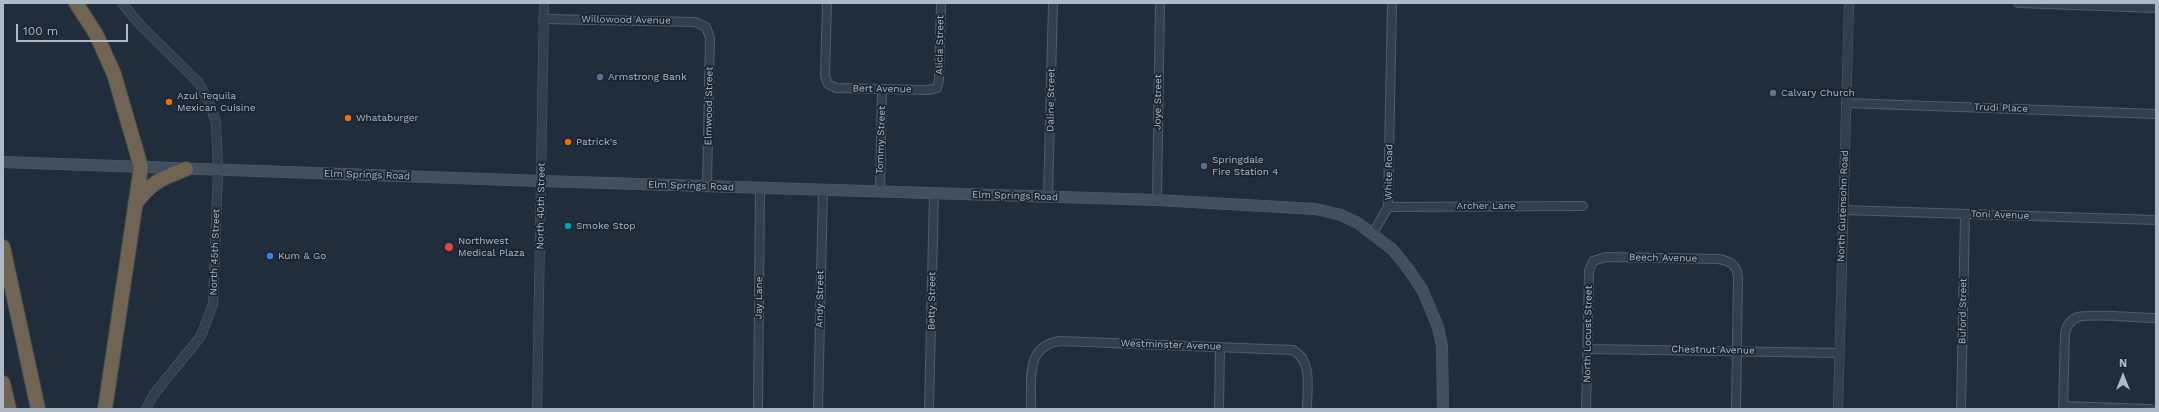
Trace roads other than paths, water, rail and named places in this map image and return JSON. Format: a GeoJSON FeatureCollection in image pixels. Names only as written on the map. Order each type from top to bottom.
{"type":"FeatureCollection","features":[{"type":"Feature","properties":{"kind":"highway"},"geometry":{"type":"LineString","coordinates":[[76,3],[96,34],[106,53],[121,94],[141,167],[105,409]]}},
{"type":"Feature","properties":{"kind":"highway"},"geometry":{"type":"LineString","coordinates":[[135,204],[149,186],[158,179],[186,169]]}},
{"type":"Feature","properties":{"kind":"highway"},"geometry":{"type":"LineString","coordinates":[[3,247],[38,409]]}},
{"type":"Feature","properties":{"kind":"highway"},"geometry":{"type":"LineString","coordinates":[[3,383],[8,409]]}},
{"type":"Feature","properties":{"kind":"main road","name":"Elm Springs Road"},"geometry":{"type":"LineString","coordinates":[[3,162],[541,181],[1157,200],[1316,208],[1341,215],[1358,223],[1373,233]]}},
{"type":"Feature","properties":{"kind":"main road"},"geometry":{"type":"LineString","coordinates":[[1373,233],[1393,250],[1409,270],[1423,291],[1438,327],[1442,346],[1443,409]]}},
{"type":"Feature","properties":{"kind":"street","name":"North 45th Street"},"geometry":{"type":"LineString","coordinates":[[122,3],[141,26],[198,82],[208,100],[216,122],[218,169],[213,304],[201,336],[154,394],[146,409]]}},
{"type":"Feature","properties":{"kind":"street","name":"North 40th Street"},"geometry":{"type":"LineString","coordinates":[[537,409],[544,3]]}},
{"type":"Feature","properties":{"kind":"street","name":"Bert Avenue"},"geometry":{"type":"LineString","coordinates":[[827,3],[825,76],[828,84],[836,88],[928,90],[937,88]]}},
{"type":"Feature","properties":{"kind":"street","name":"Alicia Street"},"geometry":{"type":"LineString","coordinates":[[937,88],[939,80],[941,3]]}},
{"type":"Feature","properties":{"kind":"street","name":"Daline Street"},"geometry":{"type":"LineString","coordinates":[[1048,197],[1053,3]]}},
{"type":"Feature","properties":{"kind":"street","name":"Joye Street"},"geometry":{"type":"LineString","coordinates":[[1157,200],[1160,3]]}},
{"type":"Feature","properties":{"kind":"street","name":"White Road"},"geometry":{"type":"LineString","coordinates":[[1373,233],[1388,207],[1392,3]]}},
{"type":"Feature","properties":{"kind":"street","name":"North Gutensohn Road"},"geometry":{"type":"LineString","coordinates":[[1838,409],[1849,3]]}},
{"type":"Feature","properties":{"kind":"street"},"geometry":{"type":"LineString","coordinates":[[2018,3],[2156,8]]}},
{"type":"Feature","properties":{"kind":"street","name":"Willowood Avenue"},"geometry":{"type":"LineString","coordinates":[[543,18],[695,22],[706,28]]}},
{"type":"Feature","properties":{"kind":"street","name":"Elmwood Street"},"geometry":{"type":"LineString","coordinates":[[706,28],[710,38],[707,186]]}},
{"type":"Feature","properties":{"kind":"street","name":"Tommy Street"},"geometry":{"type":"LineString","coordinates":[[880,192],[882,89]]}},
{"type":"Feature","properties":{"kind":"street","name":"Trudi Place"},"geometry":{"type":"LineString","coordinates":[[1846,103],[2156,114]]}},
{"type":"Feature","properties":{"kind":"street","name":"Jay Lane"},"geometry":{"type":"LineString","coordinates":[[758,409],[760,188]]}},
{"type":"Feature","properties":{"kind":"street","name":"Andy Street"},"geometry":{"type":"LineString","coordinates":[[818,409],[822,190]]}},
{"type":"Feature","properties":{"kind":"street","name":"Betty Street"},"geometry":{"type":"LineString","coordinates":[[929,409],[934,193]]}},
{"type":"Feature","properties":{"kind":"street","name":"Archer Lane"},"geometry":{"type":"LineString","coordinates":[[1388,207],[1583,206]]}},
{"type":"Feature","properties":{"kind":"street","name":"Toni Avenue"},"geometry":{"type":"LineString","coordinates":[[1843,210],[2156,220]]}},
{"type":"Feature","properties":{"kind":"street","name":"Buford Street"},"geometry":{"type":"LineString","coordinates":[[1961,409],[1965,214]]}},
{"type":"Feature","properties":{"kind":"street","name":"Beech Avenue"},"geometry":{"type":"LineString","coordinates":[[1593,261],[1606,257],[1718,258],[1733,264],[1737,270],[1738,278],[1737,350]]}},
{"type":"Feature","properties":{"kind":"street","name":"North Locust Street"},"geometry":{"type":"LineString","coordinates":[[1586,409],[1590,271],[1593,261]]}},
{"type":"Feature","properties":{"kind":"street"},"geometry":{"type":"LineString","coordinates":[[2150,409],[2063,407],[2064,334],[2066,327],[2072,321],[2086,316],[2156,318]]}},
{"type":"Feature","properties":{"kind":"street","name":"Westminster Avenue"},"geometry":{"type":"LineString","coordinates":[[1031,409],[1033,363],[1035,354],[1040,348],[1049,343],[1060,341],[1283,348],[1293,350],[1301,354],[1308,373],[1307,409]]}},
{"type":"Feature","properties":{"kind":"street"},"geometry":{"type":"LineString","coordinates":[[1219,409],[1220,347]]}},
{"type":"Feature","properties":{"kind":"street","name":"Chestnut Avenue"},"geometry":{"type":"LineString","coordinates":[[1588,349],[1737,350],[1839,353]]}},
{"type":"Feature","properties":{"kind":"street"},"geometry":{"type":"LineString","coordinates":[[1736,409],[1737,350]]}},
{"type":"Feature","properties":{"kind":"place","name":"Armstrong Bank"},"geometry":{"type":"Point","coordinates":[600,77]}},
{"type":"Feature","properties":{"kind":"place","name":"Calvary Church"},"geometry":{"type":"Point","coordinates":[1773,93]}},
{"type":"Feature","properties":{"kind":"place","name":"Azul Tequila Mexican Cuisine"},"geometry":{"type":"Point","coordinates":[169,102]}},
{"type":"Feature","properties":{"kind":"place","name":"Whataburger"},"geometry":{"type":"Point","coordinates":[348,118]}},
{"type":"Feature","properties":{"kind":"place","name":"Patrick's"},"geometry":{"type":"Point","coordinates":[568,142]}},
{"type":"Feature","properties":{"kind":"place","name":"Springdale Fire Station 4"},"geometry":{"type":"Point","coordinates":[1204,166]}},
{"type":"Feature","properties":{"kind":"place","name":"Smoke Stop"},"geometry":{"type":"Point","coordinates":[568,226]}},
{"type":"Feature","properties":{"kind":"place","name":"Northwest Medical Plaza"},"geometry":{"type":"Point","coordinates":[449,247]}},
{"type":"Feature","properties":{"kind":"place","name":"Kum & Go"},"geometry":{"type":"Point","coordinates":[270,256]}}]}
